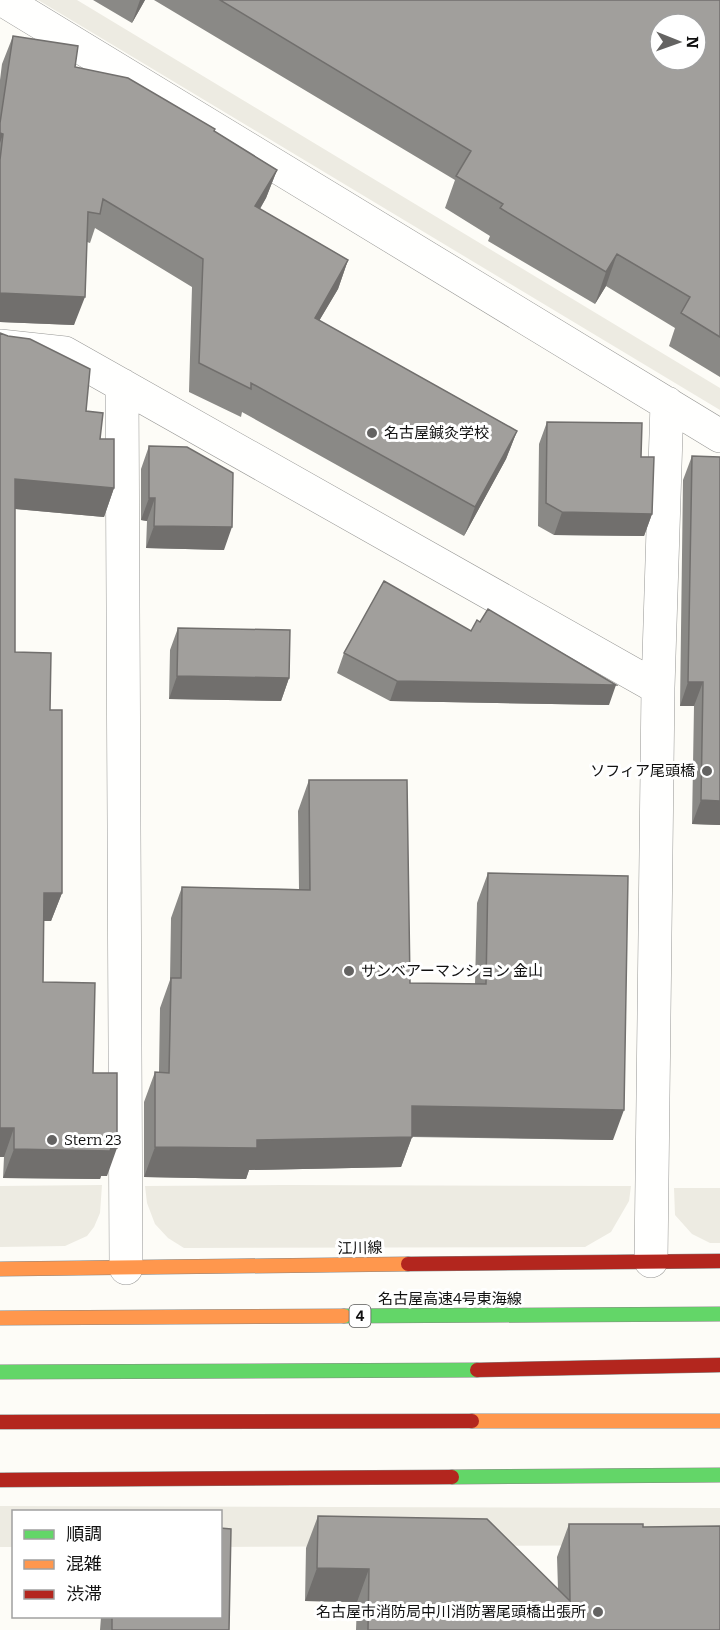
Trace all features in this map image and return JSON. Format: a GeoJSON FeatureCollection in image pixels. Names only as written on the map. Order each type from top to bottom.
{"type":"FeatureCollection","features":[{"type":"Feature","properties":{"kind":"main road","name":"江川線"},"geometry":{"type":"LineString","coordinates":[[0,1269],[720,1262]]}},
{"type":"Feature","properties":{"kind":"main road","name":"名古屋高速4号東海線"},"geometry":{"type":"LineString","coordinates":[[0,1318],[720,1314]]}},
{"type":"Feature","properties":{"kind":"main road"},"geometry":{"type":"LineString","coordinates":[[0,1372],[391,1371],[720,1365]]}},
{"type":"Feature","properties":{"kind":"main road"},"geometry":{"type":"LineString","coordinates":[[0,1422],[720,1421]]}},
{"type":"Feature","properties":{"kind":"main road"},"geometry":{"type":"LineString","coordinates":[[0,1480],[720,1475]]}},
{"type":"Feature","properties":{"kind":"street"},"geometry":{"type":"LineString","coordinates":[[3,0],[720,436]]}},
{"type":"Feature","properties":{"kind":"street"},"geometry":{"type":"LineString","coordinates":[[0,346],[65,353],[658,688]]}},
{"type":"Feature","properties":{"kind":"street"},"geometry":{"type":"LineString","coordinates":[[122,385],[126,1268]]}},
{"type":"Feature","properties":{"kind":"street"},"geometry":{"type":"LineString","coordinates":[[651,1261],[658,688],[667,403]]}},
{"type":"Feature","properties":{"kind":"shaded area"},"geometry":{"type":"Polygon","coordinates":[[[38,0],[77,0],[720,388],[720,410],[38,0]]]}},
{"type":"Feature","properties":{"kind":"shaded area"},"geometry":{"type":"Polygon","coordinates":[[[102,1185],[100,1213],[87,1236],[65,1246],[0,1247],[0,1186],[102,1185]]]}},
{"type":"Feature","properties":{"kind":"shaded area"},"geometry":{"type":"Polygon","coordinates":[[[145,1186],[631,1186],[629,1201],[611,1232],[585,1247],[184,1248],[168,1238],[155,1224],[147,1203],[145,1186]]]}},
{"type":"Feature","properties":{"kind":"shaded area"},"geometry":{"type":"Polygon","coordinates":[[[674,1188],[720,1188],[720,1243],[710,1243],[692,1234],[675,1215],[674,1188]]]}},
{"type":"Feature","properties":{"kind":"shaded area"},"geometry":{"type":"Polygon","coordinates":[[[0,1506],[720,1508],[720,1545],[222,1547],[222,1510],[12,1510],[12,1547],[0,1547],[0,1506]]]}},
{"type":"Feature","properties":{"kind":"building"},"geometry":{"type":"Polygon","coordinates":[[[220,0],[720,0],[720,337],[681,313],[690,297],[617,254],[606,272],[500,208],[503,204],[456,176],[471,151],[220,0]]]}},
{"type":"Feature","properties":{"kind":"building"},"geometry":{"type":"Polygon","coordinates":[[[13,36],[78,46],[75,67],[128,78],[215,129],[214,131],[277,170],[255,206],[348,260],[315,318],[517,431],[475,507],[251,383],[251,389],[199,363],[203,259],[103,199],[100,214],[88,212],[85,297],[0,293],[0,160],[3,134],[0,133],[0,123],[13,36]]]}},
{"type":"Feature","properties":{"kind":"building"},"geometry":{"type":"Polygon","coordinates":[[[0,333],[30,339],[90,369],[86,411],[103,413],[100,439],[114,439],[114,488],[15,479],[15,652],[51,653],[50,710],[62,710],[62,893],[44,893],[43,982],[95,983],[93,1073],[117,1073],[117,1148],[111,1148],[110,1151],[14,1149],[14,1128],[0,1128],[0,333]]]}},
{"type":"Feature","properties":{"kind":"building"},"geometry":{"type":"Polygon","coordinates":[[[547,422],[642,423],[641,457],[654,457],[652,514],[562,512],[546,503],[547,422]]]}},
{"type":"Feature","properties":{"kind":"building"},"geometry":{"type":"Polygon","coordinates":[[[149,446],[187,447],[233,473],[232,527],[154,526],[155,498],[149,498],[149,446]]]}},
{"type":"Feature","properties":{"kind":"building"},"geometry":{"type":"Polygon","coordinates":[[[692,456],[720,457],[720,801],[701,800],[703,682],[688,682],[692,456]]]}},
{"type":"Feature","properties":{"kind":"building"},"geometry":{"type":"Polygon","coordinates":[[[384,581],[471,631],[477,620],[480,622],[488,609],[616,685],[397,681],[344,653],[384,581]]]}},
{"type":"Feature","properties":{"kind":"building"},"geometry":{"type":"Polygon","coordinates":[[[178,628],[290,630],[289,678],[177,676],[178,628]]]}},
{"type":"Feature","properties":{"kind":"building"},"geometry":{"type":"Polygon","coordinates":[[[309,780],[407,780],[410,983],[486,984],[488,873],[628,876],[624,1110],[412,1106],[412,1137],[257,1140],[257,1148],[155,1147],[155,1072],[169,1073],[171,978],[181,978],[182,887],[310,890],[309,780]]]}},
{"type":"Feature","properties":{"kind":"building"},"geometry":{"type":"Polygon","coordinates":[[[318,1516],[487,1519],[570,1601],[569,1524],[643,1524],[643,1527],[720,1526],[720,1630],[368,1630],[369,1569],[317,1568],[318,1516]]]}},
{"type":"Feature","properties":{"kind":"building"},"geometry":{"type":"Polygon","coordinates":[[[222,1528],[231,1529],[229,1630],[112,1630],[112,1618],[222,1618],[222,1528]]]}},
{"type":"Feature","properties":{"kind":"traffic: fast"},"geometry":{"type":"LineString","coordinates":[[344,1316],[720,1314]]}},
{"type":"Feature","properties":{"kind":"traffic: fast"},"geometry":{"type":"LineString","coordinates":[[0,1372],[477,1370]]}},
{"type":"Feature","properties":{"kind":"traffic: fast"},"geometry":{"type":"LineString","coordinates":[[452,1477],[720,1475]]}},
{"type":"Feature","properties":{"kind":"traffic: slow"},"geometry":{"type":"LineString","coordinates":[[0,1269],[408,1264]]}},
{"type":"Feature","properties":{"kind":"traffic: slow"},"geometry":{"type":"LineString","coordinates":[[0,1318],[344,1316]]}},
{"type":"Feature","properties":{"kind":"traffic: slow"},"geometry":{"type":"LineString","coordinates":[[472,1421],[720,1421]]}},
{"type":"Feature","properties":{"kind":"traffic: jam"},"geometry":{"type":"LineString","coordinates":[[408,1264],[720,1261]]}},
{"type":"Feature","properties":{"kind":"traffic: jam"},"geometry":{"type":"LineString","coordinates":[[477,1370],[720,1365]]}},
{"type":"Feature","properties":{"kind":"traffic: jam"},"geometry":{"type":"LineString","coordinates":[[0,1422],[472,1421]]}},
{"type":"Feature","properties":{"kind":"traffic: jam"},"geometry":{"type":"LineString","coordinates":[[0,1480],[452,1477]]}},
{"type":"Feature","properties":{"kind":"place","name":"名古屋鍼灸学校"},"geometry":{"type":"Point","coordinates":[372,433]}},
{"type":"Feature","properties":{"kind":"place","name":"ソフィア尾頭橋"},"geometry":{"type":"Point","coordinates":[707,771]}},
{"type":"Feature","properties":{"kind":"place","name":"サンベアーマンション 金山"},"geometry":{"type":"Point","coordinates":[349,971]}},
{"type":"Feature","properties":{"kind":"place","name":"Stern 23"},"geometry":{"type":"Point","coordinates":[52,1140]}},
{"type":"Feature","properties":{"kind":"place","name":"名古屋市消防局中川消防署尾頭橋出張所"},"geometry":{"type":"Point","coordinates":[598,1612]}}]}
